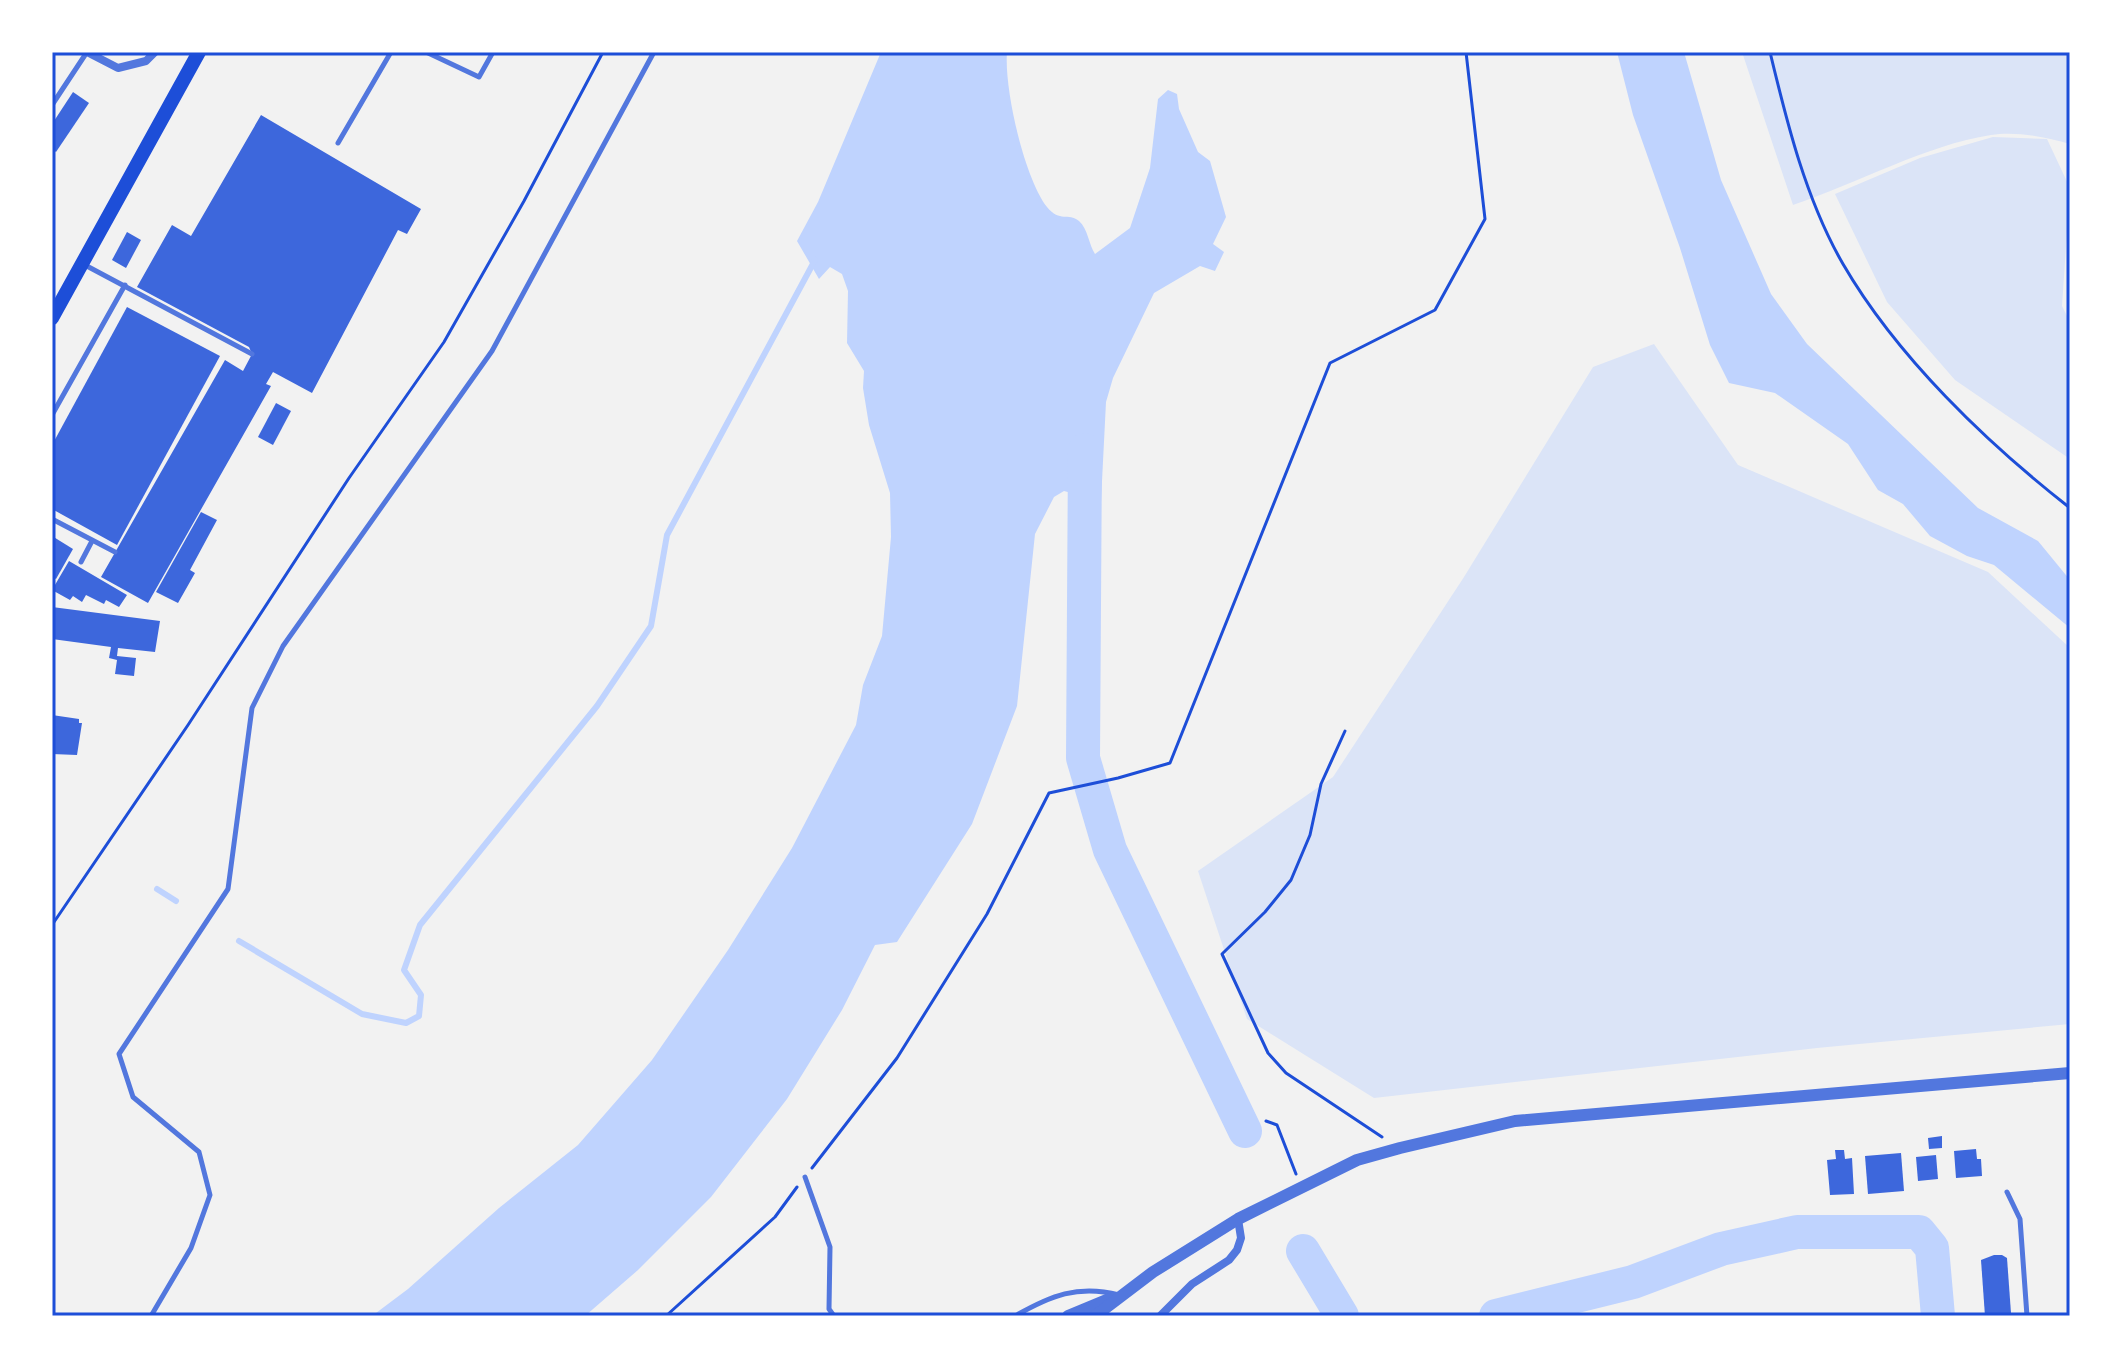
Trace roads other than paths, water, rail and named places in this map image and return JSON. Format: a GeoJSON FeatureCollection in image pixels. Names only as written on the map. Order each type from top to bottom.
{"type":"FeatureCollection","features":[{"type":"Feature","properties":{"kind":"main road"},"geometry":{"type":"LineString","coordinates":[[52,318],[199,52]]}},
{"type":"Feature","properties":{"kind":"street"},"geometry":{"type":"LineString","coordinates":[[87,52],[118,68],[146,61],[155,52]]}},
{"type":"Feature","properties":{"kind":"street"},"geometry":{"type":"LineString","coordinates":[[1095,1316],[1120,1295],[1238,1219],[1357,1160],[1400,1148],[1515,1121],[2070,1073]]}},
{"type":"Feature","properties":{"kind":"street"},"geometry":{"type":"LineString","coordinates":[[1160,1316],[1192,1284],[1229,1260],[1241,1238],[1238,1219]]}},
{"type":"Feature","properties":{"kind":"street"},"geometry":{"type":"LineString","coordinates":[[1068,1316],[1120,1295]]}},
{"type":"Feature","properties":{"kind":"lane"},"geometry":{"type":"LineString","coordinates":[[52,105],[87,52]]}},
{"type":"Feature","properties":{"kind":"lane"},"geometry":{"type":"LineString","coordinates":[[338,143],[391,52]]}},
{"type":"Feature","properties":{"kind":"lane"},"geometry":{"type":"LineString","coordinates":[[426,52],[479,77],[493,52]]}},
{"type":"Feature","properties":{"kind":"lane"},"geometry":{"type":"LineString","coordinates":[[151,1316],[191,1248],[210,1195],[199,1152],[133,1097],[119,1054],[228,889],[252,708],[283,646],[492,351],[654,52]]}},
{"type":"Feature","properties":{"kind":"lane"},"geometry":{"type":"LineString","coordinates":[[82,264],[252,354]]}},
{"type":"Feature","properties":{"kind":"lane"},"geometry":{"type":"LineString","coordinates":[[52,415],[125,285]]}},
{"type":"Feature","properties":{"kind":"lane"},"geometry":{"type":"LineString","coordinates":[[52,519],[115,552]]}},
{"type":"Feature","properties":{"kind":"lane"},"geometry":{"type":"LineString","coordinates":[[81,562],[92,541]]}},
{"type":"Feature","properties":{"kind":"lane"},"geometry":{"type":"LineString","coordinates":[[805,1177],[830,1247],[829,1309],[834,1316]]}},
{"type":"Feature","properties":{"kind":"lane"},"geometry":{"type":"LineString","coordinates":[[2007,1192],[2020,1219],[2027,1316]]}},
{"type":"Feature","properties":{"kind":"lane"},"geometry":{"type":"LineString","coordinates":[[1015,1316],[1051,1296],[1097,1289],[1120,1295]]}},
{"type":"Feature","properties":{"kind":"water"},"geometry":{"type":"Polygon","coordinates":[[[881,52],[1007,52],[1012,109],[1031,175],[1052,212],[1075,218],[1082,224],[1095,254],[1130,228],[1150,168],[1158,99],[1168,90],[1177,94],[1179,109],[1198,152],[1210,161],[1226,217],[1213,244],[1224,252],[1215,271],[1200,266],[1154,293],[1113,378],[1106,402],[1101,501],[1064,491],[1054,497],[1035,534],[1017,706],[972,824],[897,942],[875,945],[842,1010],[787,1099],[711,1197],[638,1270],[585,1316],[372,1316],[578,1145],[652,1060],[728,950],[792,848],[856,725],[863,685],[882,636],[891,537],[890,493],[869,425],[863,388],[864,371],[847,343],[848,291],[842,274],[830,267],[819,279],[797,241],[818,202],[881,52]]]}},
{"type":"Feature","properties":{"kind":"water"},"geometry":{"type":"Polygon","coordinates":[[[1617,52],[1684,52],[1721,180],[1771,294],[1807,344],[1978,508],[2038,541],[2070,580],[2070,628],[1994,565],[1967,556],[1930,536],[1903,504],[1878,490],[1848,444],[1775,393],[1729,383],[1710,345],[1633,115],[1617,52]]]}},
{"type":"Feature","properties":{"kind":"waterway"},"geometry":{"type":"LineString","coordinates":[[239,941],[362,1014],[406,1023],[419,1016],[421,995],[404,970],[420,925],[597,706],[651,626],[667,535],[815,260]]}},
{"type":"Feature","properties":{"kind":"waterway"},"geometry":{"type":"LineString","coordinates":[[1085,450],[1083,758],[1110,850],[1245,1131]]}},
{"type":"Feature","properties":{"kind":"waterway"},"geometry":{"type":"LineString","coordinates":[[157,889],[176,901]]}},
{"type":"Feature","properties":{"kind":"waterway"},"geometry":{"type":"LineString","coordinates":[[1496,1316],[1633,1282],[1721,1249],[1797,1232],[1919,1232],[1932,1248],[1938,1316]]}},
{"type":"Feature","properties":{"kind":"waterway"},"geometry":{"type":"LineString","coordinates":[[1303,1251],[1342,1316]]}}]}
